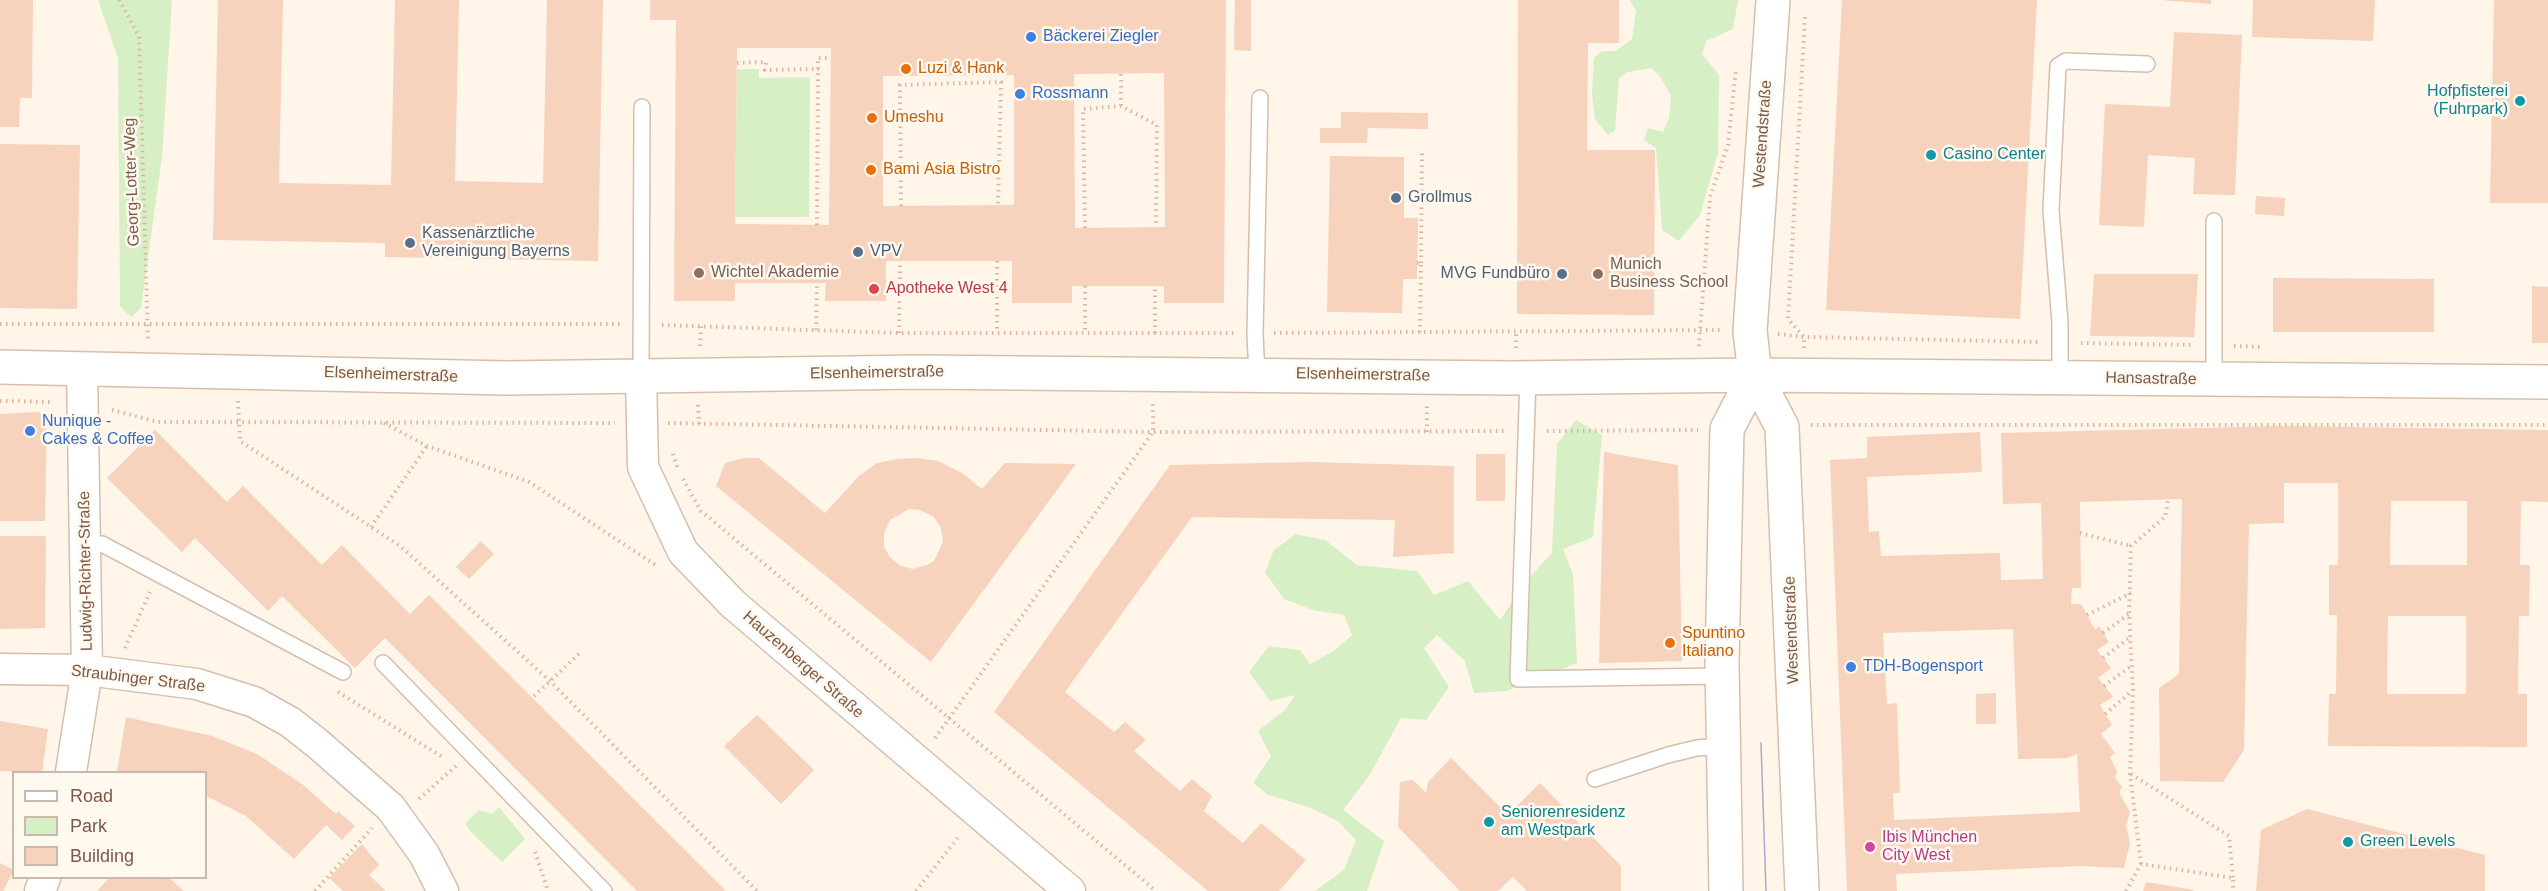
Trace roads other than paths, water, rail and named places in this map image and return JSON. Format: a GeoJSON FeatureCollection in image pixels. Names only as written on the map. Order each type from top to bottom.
{"type":"FeatureCollection","features":[{"type":"Feature","properties":{"kind":"main road","name":"Westendstraße"},"geometry":{"type":"LineString","coordinates":[[1773,0],[1750,308],[1755,375],[1782,428],[1802,891]]}},
{"type":"Feature","properties":{"kind":"main road","name":"Elsenheimerstraße"},"geometry":{"type":"LineString","coordinates":[[0,367],[147,368],[507,378],[919,372],[1257,374],[1522,365],[1755,375]]}},
{"type":"Feature","properties":{"kind":"main road","name":"Hansastraße"},"geometry":{"type":"LineString","coordinates":[[1755,375],[2548,382]]}},
{"type":"Feature","properties":{"kind":"main road"},"geometry":{"type":"LineString","coordinates":[[1726,891],[1722,676],[1727,429],[1755,375]]}},
{"type":"Feature","properties":{"kind":"street","name":"Ludwig-Richter-Straße"},"geometry":{"type":"LineString","coordinates":[[71,771],[87,670],[82,368]]}},
{"type":"Feature","properties":{"kind":"street","name":"Hauzenberger Straße"},"geometry":{"type":"LineString","coordinates":[[641,376],[655,423],[643,467],[683,552],[733,604],[1070,891]]}},
{"type":"Feature","properties":{"kind":"street","name":"Straubinger Straße"},"geometry":{"type":"LineString","coordinates":[[0,669],[87,670],[197,684],[254,702],[290,722],[318,744],[395,813],[443,891]]}},
{"type":"Feature","properties":{"kind":"lane"},"geometry":{"type":"LineString","coordinates":[[2060,378],[2061,343],[2051,210],[2058,66],[2066,61],[2146,64]]}},
{"type":"Feature","properties":{"kind":"lane"},"geometry":{"type":"LineString","coordinates":[[1257,374],[1255,334],[1260,98]]}},
{"type":"Feature","properties":{"kind":"lane"},"geometry":{"type":"LineString","coordinates":[[641,376],[642,107]]}},
{"type":"Feature","properties":{"kind":"lane"},"geometry":{"type":"LineString","coordinates":[[2214,221],[2214,379]]}},
{"type":"Feature","properties":{"kind":"lane"},"geometry":{"type":"LineString","coordinates":[[1522,365],[1526,431],[1518,679],[1722,676]]}},
{"type":"Feature","properties":{"kind":"lane"},"geometry":{"type":"LineString","coordinates":[[102,544],[343,672]]}},
{"type":"Feature","properties":{"kind":"lane"},"geometry":{"type":"LineString","coordinates":[[383,663],[604,891]]}},
{"type":"Feature","properties":{"kind":"lane"},"geometry":{"type":"LineString","coordinates":[[1595,779],[1668,755],[1697,748],[1723,746]]}},
{"type":"Feature","properties":{"kind":"tram line"},"geometry":{"type":"LineString","coordinates":[[1761,743],[1766,891]]}},
{"type":"Feature","properties":{"kind":"place","name":"Bäckerei Ziegler"},"geometry":{"type":"Point","coordinates":[1031,37]}},
{"type":"Feature","properties":{"kind":"place","name":"Luzi & Hank"},"geometry":{"type":"Point","coordinates":[906,69]}},
{"type":"Feature","properties":{"kind":"place","name":"Rossmann"},"geometry":{"type":"Point","coordinates":[1020,94]}},
{"type":"Feature","properties":{"kind":"place","name":"Hofpfisterei (Fuhrpark)"},"geometry":{"type":"Point","coordinates":[2520,101]}},
{"type":"Feature","properties":{"kind":"place","name":"Umeshu"},"geometry":{"type":"Point","coordinates":[872,118]}},
{"type":"Feature","properties":{"kind":"place","name":"Casino Center"},"geometry":{"type":"Point","coordinates":[1931,155]}},
{"type":"Feature","properties":{"kind":"place","name":"Bami Asia Bistro"},"geometry":{"type":"Point","coordinates":[871,170]}},
{"type":"Feature","properties":{"kind":"place","name":"Grollmus"},"geometry":{"type":"Point","coordinates":[1396,198]}},
{"type":"Feature","properties":{"kind":"place","name":"Kassenärztliche Vereinigung Bayerns"},"geometry":{"type":"Point","coordinates":[410,243]}},
{"type":"Feature","properties":{"kind":"place","name":"VPV"},"geometry":{"type":"Point","coordinates":[858,252]}},
{"type":"Feature","properties":{"kind":"place","name":"Wichtel Akademie"},"geometry":{"type":"Point","coordinates":[699,273]}},
{"type":"Feature","properties":{"kind":"place","name":"MVG Fundbüro"},"geometry":{"type":"Point","coordinates":[1562,274]}},
{"type":"Feature","properties":{"kind":"place","name":"Munich Business School"},"geometry":{"type":"Point","coordinates":[1598,274]}},
{"type":"Feature","properties":{"kind":"place","name":"Apotheke West 4"},"geometry":{"type":"Point","coordinates":[874,289]}},
{"type":"Feature","properties":{"kind":"place","name":"Nunique - Cakes & Coffee"},"geometry":{"type":"Point","coordinates":[30,431]}},
{"type":"Feature","properties":{"kind":"place","name":"Spuntino Italiano"},"geometry":{"type":"Point","coordinates":[1670,643]}},
{"type":"Feature","properties":{"kind":"place","name":"TDH-Bogensport"},"geometry":{"type":"Point","coordinates":[1851,667]}},
{"type":"Feature","properties":{"kind":"place","name":"Seniorenresidenz am Westpark"},"geometry":{"type":"Point","coordinates":[1489,822]}},
{"type":"Feature","properties":{"kind":"place","name":"Green Levels"},"geometry":{"type":"Point","coordinates":[2348,842]}},
{"type":"Feature","properties":{"kind":"place","name":"Ibis München City West"},"geometry":{"type":"Point","coordinates":[1870,847]}}]}
